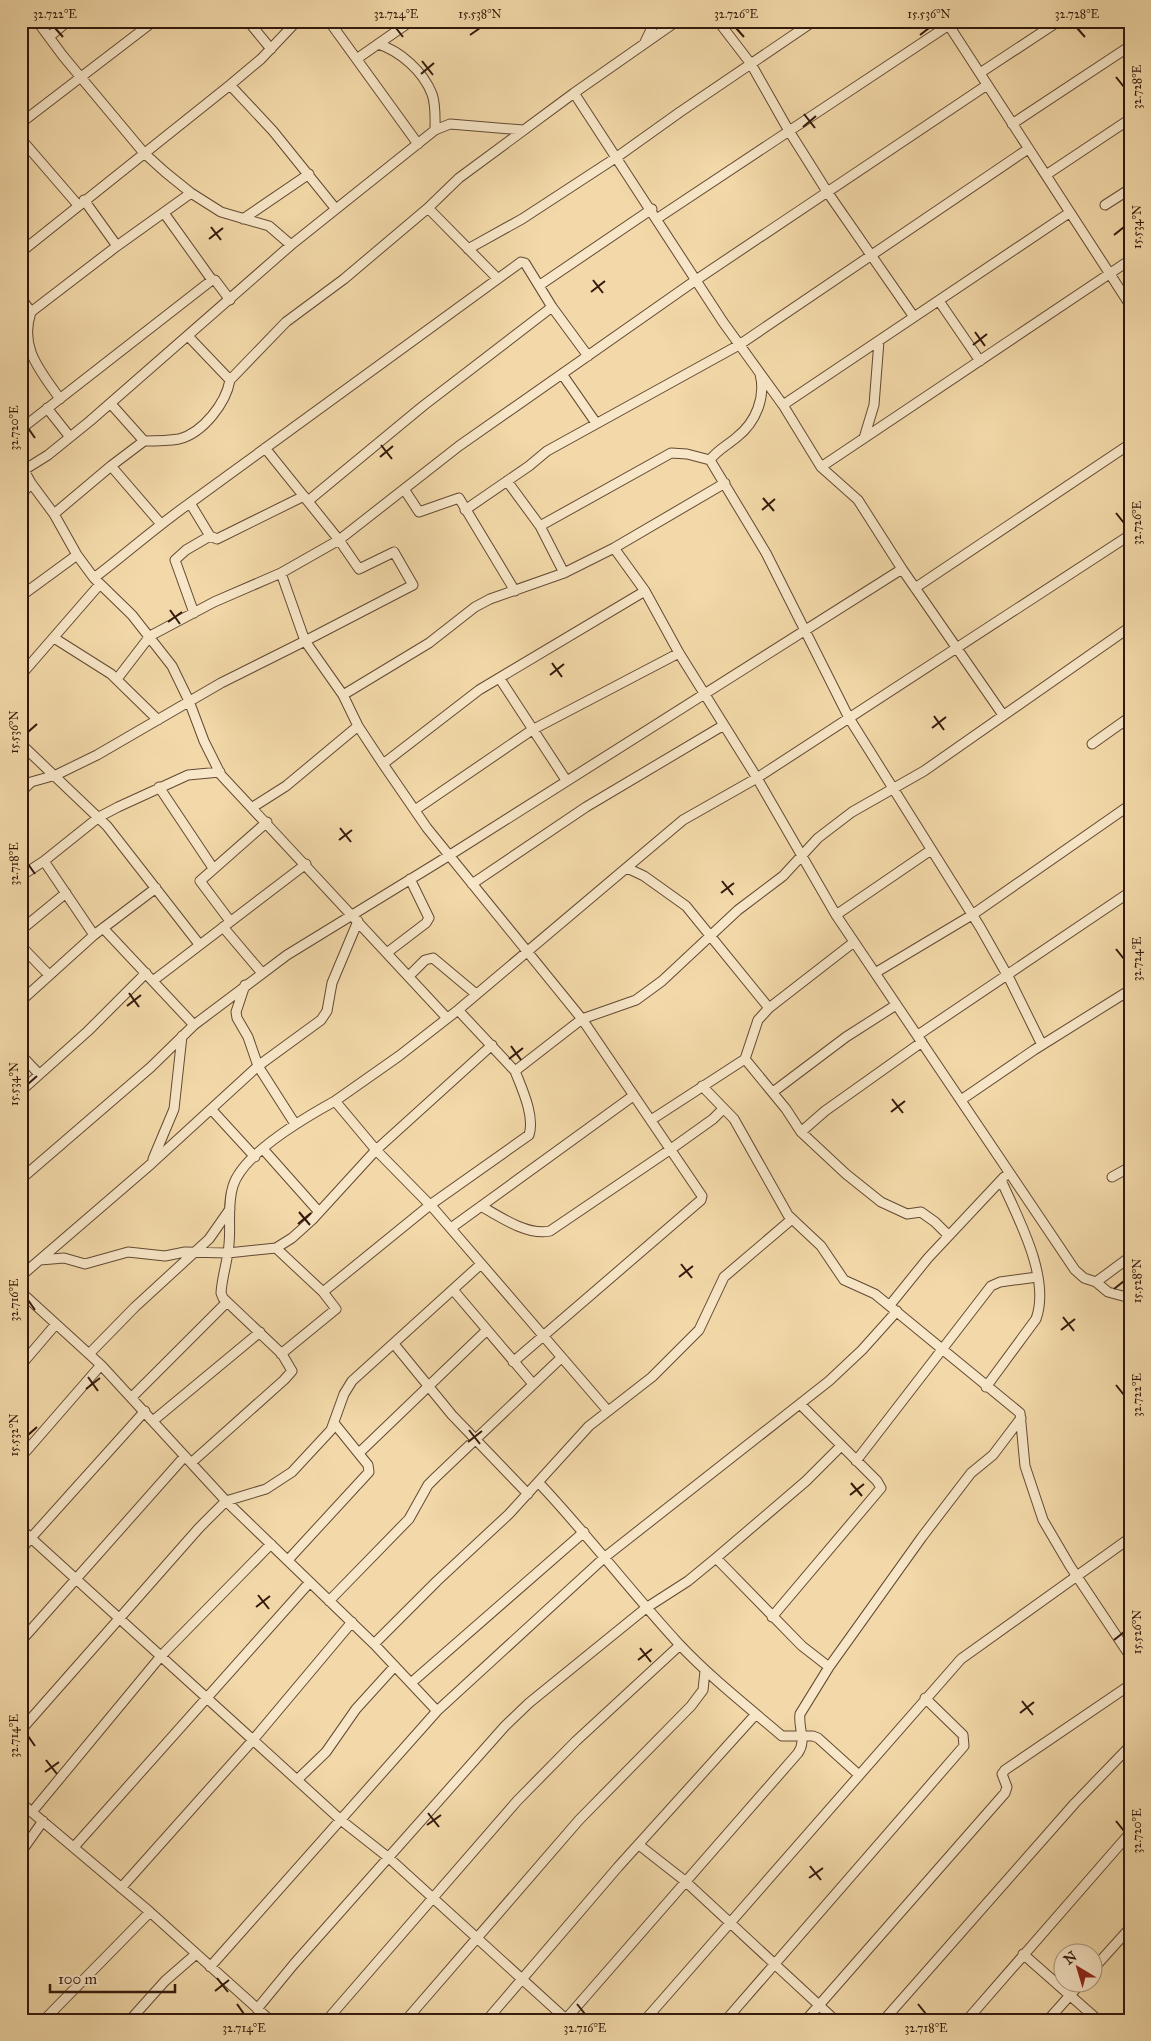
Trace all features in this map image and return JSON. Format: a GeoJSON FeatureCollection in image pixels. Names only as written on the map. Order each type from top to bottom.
{"type":"FeatureCollection","features":[{"type":"Feature","properties":{"kind":"street"},"geometry":{"type":"LineString","coordinates":[[37,21],[80,77],[144,153],[191,194],[221,212],[269,226],[291,244]]}},
{"type":"Feature","properties":{"kind":"street"},"geometry":{"type":"LineString","coordinates":[[49,37],[68,21]]}},
{"type":"Feature","properties":{"kind":"street"},"geometry":{"type":"LineString","coordinates":[[21,123],[154,21]]}},
{"type":"Feature","properties":{"kind":"street"},"geometry":{"type":"LineString","coordinates":[[248,21],[271,49]]}},
{"type":"Feature","properties":{"kind":"street"},"geometry":{"type":"LineString","coordinates":[[21,252],[230,85],[271,49],[297,21]]}},
{"type":"Feature","properties":{"kind":"street"},"geometry":{"type":"LineString","coordinates":[[329,21],[358,58],[418,144]]}},
{"type":"Feature","properties":{"kind":"street"},"geometry":{"type":"LineString","coordinates":[[358,58],[411,21]]}},
{"type":"Feature","properties":{"kind":"street"},"geometry":{"type":"LineString","coordinates":[[643,45],[655,21]]}},
{"type":"Feature","properties":{"kind":"street"},"geometry":{"type":"LineString","coordinates":[[54,514],[144,441],[181,438],[200,427],[216,410],[228,391],[230,380],[286,322],[344,278],[428,208],[459,178],[574,93],[678,21]]}},
{"type":"Feature","properties":{"kind":"street"},"geometry":{"type":"LineString","coordinates":[[718,21],[751,64],[789,131],[828,193],[914,317]]}},
{"type":"Feature","properties":{"kind":"street"},"geometry":{"type":"LineString","coordinates":[[468,248],[522,219],[617,157],[814,21]]}},
{"type":"Feature","properties":{"kind":"street"},"geometry":{"type":"LineString","coordinates":[[980,73],[1059,21]]}},
{"type":"Feature","properties":{"kind":"street"},"geometry":{"type":"LineString","coordinates":[[658,218],[950,23],[987,85],[1130,305]]}},
{"type":"Feature","properties":{"kind":"street"},"geometry":{"type":"LineString","coordinates":[[378,44],[394,49],[407,60],[432,94],[435,130]]}},
{"type":"Feature","properties":{"kind":"street"},"geometry":{"type":"LineString","coordinates":[[1012,124],[1130,46]]}},
{"type":"Feature","properties":{"kind":"street"},"geometry":{"type":"LineString","coordinates":[[230,85],[273,131],[335,208]]}},
{"type":"Feature","properties":{"kind":"street"},"geometry":{"type":"LineString","coordinates":[[117,679],[150,636],[194,613],[281,573],[338,540],[459,446],[696,280],[987,85]]}},
{"type":"Feature","properties":{"kind":"street"},"geometry":{"type":"LineString","coordinates":[[574,93],[658,218],[739,345],[783,404],[820,468],[858,500],[902,569],[1004,715]]}},
{"type":"Feature","properties":{"kind":"street"},"geometry":{"type":"LineString","coordinates":[[1046,175],[1130,119]]}},
{"type":"Feature","properties":{"kind":"street"},"geometry":{"type":"LineString","coordinates":[[447,1018],[220,772],[204,741],[190,701],[172,666],[150,636],[132,615],[97,581],[77,555],[54,514],[30,483],[22,468],[48,455],[70,437],[230,300],[291,244],[435,130],[450,124],[524,130]]}},
{"type":"Feature","properties":{"kind":"street"},"geometry":{"type":"LineString","coordinates":[[21,139],[81,203],[117,246]]}},
{"type":"Feature","properties":{"kind":"street"},"geometry":{"type":"LineString","coordinates":[[465,510],[538,457],[596,423],[669,386],[739,345],[1028,149]]}},
{"type":"Feature","properties":{"kind":"street"},"geometry":{"type":"LineString","coordinates":[[243,219],[309,174]]}},
{"type":"Feature","properties":{"kind":"street"},"geometry":{"type":"LineString","coordinates":[[1105,205],[1130,189]]}},
{"type":"Feature","properties":{"kind":"street"},"geometry":{"type":"LineString","coordinates":[[60,398],[34,360],[27,344],[28,321],[31,312],[117,246],[191,194]]}},
{"type":"Feature","properties":{"kind":"street"},"geometry":{"type":"LineString","coordinates":[[428,208],[497,278]]}},
{"type":"Feature","properties":{"kind":"street"},"geometry":{"type":"LineString","coordinates":[[540,285],[652,209]]}},
{"type":"Feature","properties":{"kind":"street"},"geometry":{"type":"LineString","coordinates":[[164,213],[212,280],[216,282],[230,300]]}},
{"type":"Feature","properties":{"kind":"street"},"geometry":{"type":"LineString","coordinates":[[783,404],[1069,213]]}},
{"type":"Feature","properties":{"kind":"street"},"geometry":{"type":"LineString","coordinates":[[820,468],[1130,260]]}},
{"type":"Feature","properties":{"kind":"street"},"geometry":{"type":"LineString","coordinates":[[21,675],[54,638],[97,581],[161,524],[497,278],[523,262],[540,285],[552,307],[588,356]]}},
{"type":"Feature","properties":{"kind":"street"},"geometry":{"type":"LineString","coordinates":[[21,429],[212,280]]}},
{"type":"Feature","properties":{"kind":"street"},"geometry":{"type":"LineString","coordinates":[[21,298],[31,312]]}},
{"type":"Feature","properties":{"kind":"street"},"geometry":{"type":"LineString","coordinates":[[939,300],[980,362]]}},
{"type":"Feature","properties":{"kind":"street"},"geometry":{"type":"LineString","coordinates":[[190,503],[210,536],[217,539],[306,498],[552,307]]}},
{"type":"Feature","properties":{"kind":"street"},"geometry":{"type":"LineString","coordinates":[[188,336],[230,380]]}},
{"type":"Feature","properties":{"kind":"street"},"geometry":{"type":"LineString","coordinates":[[864,438],[874,405],[878,341]]}},
{"type":"Feature","properties":{"kind":"street"},"geometry":{"type":"LineString","coordinates":[[562,374],[596,423]]}},
{"type":"Feature","properties":{"kind":"street"},"geometry":{"type":"LineString","coordinates":[[710,460],[752,423],[761,399],[763,386],[760,374]]}},
{"type":"Feature","properties":{"kind":"street"},"geometry":{"type":"LineString","coordinates":[[110,404],[144,441]]}},
{"type":"Feature","properties":{"kind":"street"},"geometry":{"type":"LineString","coordinates":[[47,408],[70,437]]}},
{"type":"Feature","properties":{"kind":"street"},"geometry":{"type":"LineString","coordinates":[[915,588],[1130,444]]}},
{"type":"Feature","properties":{"kind":"street"},"geometry":{"type":"LineString","coordinates":[[21,792],[31,782],[56,775],[97,755],[221,683],[413,585],[394,552],[359,569],[306,498],[265,448]]}},
{"type":"Feature","properties":{"kind":"street"},"geometry":{"type":"LineString","coordinates":[[540,526],[670,453],[687,454],[710,460],[766,553],[848,718],[972,915],[1007,975],[1042,1045]]}},
{"type":"Feature","properties":{"kind":"street"},"geometry":{"type":"LineString","coordinates":[[111,466],[161,524]]}},
{"type":"Feature","properties":{"kind":"street"},"geometry":{"type":"LineString","coordinates":[[507,481],[540,526],[564,573]]}},
{"type":"Feature","properties":{"kind":"street"},"geometry":{"type":"LineString","coordinates":[[21,495],[30,483]]}},
{"type":"Feature","properties":{"kind":"street"},"geometry":{"type":"LineString","coordinates":[[343,696],[423,647],[475,607],[490,599],[564,573],[614,548],[725,483]]}},
{"type":"Feature","properties":{"kind":"street"},"geometry":{"type":"LineString","coordinates":[[404,489],[418,511],[457,498],[515,591]]}},
{"type":"Feature","properties":{"kind":"street"},"geometry":{"type":"LineString","coordinates":[[21,1641],[76,1578],[188,1459],[290,1374],[291,1367],[281,1354],[227,1302],[221,1293],[228,1253],[231,1196],[237,1176],[255,1157],[296,1124],[335,1101],[399,1056],[458,1010],[527,954],[683,820],[756,778],[1130,535]]}},
{"type":"Feature","properties":{"kind":"street"},"geometry":{"type":"LineString","coordinates":[[194,613],[176,560],[186,550],[210,536]]}},
{"type":"Feature","properties":{"kind":"street"},"geometry":{"type":"LineString","coordinates":[[614,548],[645,591],[678,653],[705,693],[836,915],[1075,1270],[1084,1278],[1096,1282],[1108,1292],[1130,1298]]}},
{"type":"Feature","properties":{"kind":"street"},"geometry":{"type":"LineString","coordinates":[[21,596],[77,555]]}},
{"type":"Feature","properties":{"kind":"street"},"geometry":{"type":"LineString","coordinates":[[21,1179],[151,1068],[194,1025],[262,973],[355,917],[410,879],[805,632],[902,569]]}},
{"type":"Feature","properties":{"kind":"street"},"geometry":{"type":"LineString","coordinates":[[281,573],[305,641],[343,696],[358,726],[414,810],[527,954],[582,1019],[633,1096],[701,1192],[701,1200],[513,1362]]}},
{"type":"Feature","properties":{"kind":"street"},"geometry":{"type":"LineString","coordinates":[[383,764],[462,702],[645,591]]}},
{"type":"Feature","properties":{"kind":"street"},"geometry":{"type":"LineString","coordinates":[[515,1071],[582,1019],[636,1000],[662,981],[738,910],[783,876],[818,838],[852,812],[924,771],[1130,628]]}},
{"type":"Feature","properties":{"kind":"street"},"geometry":{"type":"LineString","coordinates":[[54,638],[103,668],[117,679],[158,720]]}},
{"type":"Feature","properties":{"kind":"street"},"geometry":{"type":"LineString","coordinates":[[414,810],[532,730],[678,653]]}},
{"type":"Feature","properties":{"kind":"street"},"geometry":{"type":"LineString","coordinates":[[500,679],[566,780]]}},
{"type":"Feature","properties":{"kind":"street"},"geometry":{"type":"LineString","coordinates":[[1092,744],[1130,717]]}},
{"type":"Feature","properties":{"kind":"street"},"geometry":{"type":"LineString","coordinates":[[472,884],[586,807],[724,725]]}},
{"type":"Feature","properties":{"kind":"street"},"geometry":{"type":"LineString","coordinates":[[253,807],[286,786],[358,726]]}},
{"type":"Feature","properties":{"kind":"street"},"geometry":{"type":"LineString","coordinates":[[21,744],[56,775],[99,818],[199,944]]}},
{"type":"Feature","properties":{"kind":"street"},"geometry":{"type":"LineString","coordinates":[[21,876],[44,862],[99,818],[159,786],[188,775],[220,772]]}},
{"type":"Feature","properties":{"kind":"street"},"geometry":{"type":"LineString","coordinates":[[159,786],[214,868]]}},
{"type":"Feature","properties":{"kind":"street"},"geometry":{"type":"LineString","coordinates":[[875,973],[972,915],[1130,805]]}},
{"type":"Feature","properties":{"kind":"street"},"geometry":{"type":"LineString","coordinates":[[262,973],[200,882],[267,822]]}},
{"type":"Feature","properties":{"kind":"street"},"geometry":{"type":"LineString","coordinates":[[836,915],[931,850]]}},
{"type":"Feature","properties":{"kind":"street"},"geometry":{"type":"LineString","coordinates":[[44,862],[94,935]]}},
{"type":"Feature","properties":{"kind":"street"},"geometry":{"type":"LineString","coordinates":[[154,980],[306,864]]}},
{"type":"Feature","properties":{"kind":"street"},"geometry":{"type":"LineString","coordinates":[[627,868],[644,876],[686,906],[769,1008]]}},
{"type":"Feature","properties":{"kind":"street"},"geometry":{"type":"LineString","coordinates":[[388,952],[426,923],[429,918],[410,879]]}},
{"type":"Feature","properties":{"kind":"street"},"geometry":{"type":"LineString","coordinates":[[21,1001],[94,935],[156,888]]}},
{"type":"Feature","properties":{"kind":"street"},"geometry":{"type":"LineString","coordinates":[[801,1132],[825,1111],[920,1038],[1007,975],[1130,892]]}},
{"type":"Feature","properties":{"kind":"street"},"geometry":{"type":"LineString","coordinates":[[21,930],[66,893]]}},
{"type":"Feature","properties":{"kind":"street"},"geometry":{"type":"LineString","coordinates":[[21,1276],[151,1164],[258,1066],[325,1016],[332,983],[355,917]]}},
{"type":"Feature","properties":{"kind":"street"},"geometry":{"type":"LineString","coordinates":[[103,928],[154,980],[194,1025]]}},
{"type":"Feature","properties":{"kind":"street"},"geometry":{"type":"LineString","coordinates":[[651,1120],[745,1059],[758,1020],[769,1008],[854,942]]}},
{"type":"Feature","properties":{"kind":"street"},"geometry":{"type":"LineString","coordinates":[[21,946],[49,976]]}},
{"type":"Feature","properties":{"kind":"street"},"geometry":{"type":"LineString","coordinates":[[409,976],[425,960],[433,958],[476,994]]}},
{"type":"Feature","properties":{"kind":"street"},"geometry":{"type":"LineString","coordinates":[[21,1091],[88,1031],[146,973]]}},
{"type":"Feature","properties":{"kind":"street"},"geometry":{"type":"LineString","coordinates":[[245,985],[236,1015],[248,1038],[258,1066],[296,1124]]}},
{"type":"Feature","properties":{"kind":"street"},"geometry":{"type":"LineString","coordinates":[[961,1100],[1042,1045],[1130,990]]}},
{"type":"Feature","properties":{"kind":"street"},"geometry":{"type":"LineString","coordinates":[[773,1092],[846,1037],[896,1005]]}},
{"type":"Feature","properties":{"kind":"street"},"geometry":{"type":"LineString","coordinates":[[323,1292],[430,1205],[529,1135],[531,1128],[529,1116],[515,1071],[458,1010]]}},
{"type":"Feature","properties":{"kind":"street"},"geometry":{"type":"LineString","coordinates":[[151,1164],[174,1109],[182,1036]]}},
{"type":"Feature","properties":{"kind":"street"},"geometry":{"type":"LineString","coordinates":[[40,1260],[64,1258],[85,1264],[128,1252],[155,1256],[228,1253],[276,1248],[292,1238],[319,1212],[376,1150],[492,1045]]}},
{"type":"Feature","properties":{"kind":"street"},"geometry":{"type":"LineString","coordinates":[[21,1055],[39,1074]]}},
{"type":"Feature","properties":{"kind":"street"},"geometry":{"type":"LineString","coordinates":[[745,1059],[773,1092],[801,1132],[846,1174],[881,1202],[907,1214],[921,1212],[935,1222],[948,1236]]}},
{"type":"Feature","properties":{"kind":"street"},"geometry":{"type":"LineString","coordinates":[[702,1086],[734,1119],[780,1204],[792,1219],[821,1246],[844,1280],[869,1290],[890,1305],[986,1387],[1014,1407],[1021,1418],[1026,1466],[1047,1527],[1130,1656]]}},
{"type":"Feature","properties":{"kind":"street"},"geometry":{"type":"LineString","coordinates":[[450,1228],[633,1096]]}},
{"type":"Feature","properties":{"kind":"street"},"geometry":{"type":"LineString","coordinates":[[335,1101],[376,1150],[430,1205],[608,1411]]}},
{"type":"Feature","properties":{"kind":"street"},"geometry":{"type":"LineString","coordinates":[[211,1109],[255,1157]]}},
{"type":"Feature","properties":{"kind":"street"},"geometry":{"type":"LineString","coordinates":[[481,1206],[501,1218],[536,1232],[550,1231],[671,1150],[713,1119],[723,1109]]}},
{"type":"Feature","properties":{"kind":"street"},"geometry":{"type":"LineString","coordinates":[[264,1149],[319,1212]]}},
{"type":"Feature","properties":{"kind":"street"},"geometry":{"type":"LineString","coordinates":[[1112,1177],[1130,1168]]}},
{"type":"Feature","properties":{"kind":"street"},"geometry":{"type":"LineString","coordinates":[[890,1305],[948,1236],[1010,1171]]}},
{"type":"Feature","properties":{"kind":"street"},"geometry":{"type":"LineString","coordinates":[[986,1387],[1036,1319],[1040,1308],[1033,1256],[1001,1180]]}},
{"type":"Feature","properties":{"kind":"street"},"geometry":{"type":"LineString","coordinates":[[89,1354],[220,1226],[230,1209]]}},
{"type":"Feature","properties":{"kind":"street"},"geometry":{"type":"LineString","coordinates":[[374,1644],[539,1483],[580,1435],[652,1377],[699,1330],[724,1277],[792,1219]]}},
{"type":"Feature","properties":{"kind":"street"},"geometry":{"type":"LineString","coordinates":[[276,1248],[323,1292],[335,1306],[335,1312],[281,1354]]}},
{"type":"Feature","properties":{"kind":"street"},"geometry":{"type":"LineString","coordinates":[[1096,1282],[1130,1257]]}},
{"type":"Feature","properties":{"kind":"street"},"geometry":{"type":"LineString","coordinates":[[21,1730],[175,1555],[226,1501],[266,1489],[292,1472],[327,1437],[347,1387],[454,1291],[481,1264]]}},
{"type":"Feature","properties":{"kind":"street"},"geometry":{"type":"LineString","coordinates":[[856,1461],[991,1286],[1000,1282],[1037,1277]]}},
{"type":"Feature","properties":{"kind":"street"},"geometry":{"type":"LineString","coordinates":[[454,1291],[533,1384]]}},
{"type":"Feature","properties":{"kind":"street"},"geometry":{"type":"LineString","coordinates":[[21,1292],[101,1365],[154,1420],[226,1501],[352,1622],[437,1711]]}},
{"type":"Feature","properties":{"kind":"street"},"geometry":{"type":"LineString","coordinates":[[132,1397],[227,1302]]}},
{"type":"Feature","properties":{"kind":"street"},"geometry":{"type":"LineString","coordinates":[[210,1967],[342,1821],[437,1711],[605,1557],[800,1404],[862,1350],[897,1311]]}},
{"type":"Feature","properties":{"kind":"street"},"geometry":{"type":"LineString","coordinates":[[21,1365],[56,1324]]}},
{"type":"Feature","properties":{"kind":"street"},"geometry":{"type":"LineString","coordinates":[[359,1453],[487,1330]]}},
{"type":"Feature","properties":{"kind":"street"},"geometry":{"type":"LineString","coordinates":[[154,1420],[260,1332]]}},
{"type":"Feature","properties":{"kind":"street"},"geometry":{"type":"LineString","coordinates":[[394,1344],[452,1415],[528,1494]]}},
{"type":"Feature","properties":{"kind":"street"},"geometry":{"type":"LineString","coordinates":[[330,1601],[408,1519],[420,1502],[428,1485],[475,1438],[561,1358]]}},
{"type":"Feature","properties":{"kind":"street"},"geometry":{"type":"LineString","coordinates":[[21,1457],[101,1365]]}},
{"type":"Feature","properties":{"kind":"street"},"geometry":{"type":"LineString","coordinates":[[772,1616],[879,1494],[880,1484],[800,1404]]}},
{"type":"Feature","properties":{"kind":"street"},"geometry":{"type":"LineString","coordinates":[[21,1549],[145,1411]]}},
{"type":"Feature","properties":{"kind":"street"},"geometry":{"type":"LineString","coordinates":[[21,1529],[342,1821],[389,1858],[434,1898],[566,2020],[684,1881],[798,1753],[803,1746],[800,1714],[829,1667],[970,1473],[993,1455],[1021,1418]]}},
{"type":"Feature","properties":{"kind":"street"},"geometry":{"type":"LineString","coordinates":[[288,1560],[368,1476],[370,1468],[334,1423]]}},
{"type":"Feature","properties":{"kind":"street"},"geometry":{"type":"LineString","coordinates":[[257,2009],[469,1764],[505,1726],[529,1703],[646,1608],[688,1581],[716,1558],[806,1481],[841,1446]]}},
{"type":"Feature","properties":{"kind":"street"},"geometry":{"type":"LineString","coordinates":[[539,1483],[584,1532],[646,1608],[704,1671],[782,1736],[818,1738],[859,1775]]}},
{"type":"Feature","properties":{"kind":"street"},"geometry":{"type":"LineString","coordinates":[[411,1684],[584,1532]]}},
{"type":"Feature","properties":{"kind":"street"},"geometry":{"type":"LineString","coordinates":[[645,2020],[961,1659],[1130,1538]]}},
{"type":"Feature","properties":{"kind":"street"},"geometry":{"type":"LineString","coordinates":[[32,1812],[161,1656],[270,1544]]}},
{"type":"Feature","properties":{"kind":"street"},"geometry":{"type":"LineString","coordinates":[[716,1558],[772,1616],[829,1667]]}},
{"type":"Feature","properties":{"kind":"street"},"geometry":{"type":"LineString","coordinates":[[74,1847],[310,1582]]}},
{"type":"Feature","properties":{"kind":"street"},"geometry":{"type":"LineString","coordinates":[[121,1888],[253,1740],[352,1622]]}},
{"type":"Feature","properties":{"kind":"street"},"geometry":{"type":"LineString","coordinates":[[327,2020],[518,1801],[576,1741],[680,1645]]}},
{"type":"Feature","properties":{"kind":"street"},"geometry":{"type":"LineString","coordinates":[[297,1780],[326,1752],[356,1709],[394,1666]]}},
{"type":"Feature","properties":{"kind":"street"},"geometry":{"type":"LineString","coordinates":[[406,2020],[579,1820],[698,1698],[705,1683],[704,1671]]}},
{"type":"Feature","properties":{"kind":"street"},"geometry":{"type":"LineString","coordinates":[[806,2020],[1004,1793],[1007,1787],[1002,1774],[1005,1770],[1130,1685]]}},
{"type":"Feature","properties":{"kind":"street"},"geometry":{"type":"LineString","coordinates":[[726,2020],[964,1746],[963,1735],[926,1698]]}},
{"type":"Feature","properties":{"kind":"street"},"geometry":{"type":"LineString","coordinates":[[487,2020],[756,1714]]}},
{"type":"Feature","properties":{"kind":"street"},"geometry":{"type":"LineString","coordinates":[[884,2020],[1075,1803],[1130,1746]]}},
{"type":"Feature","properties":{"kind":"street"},"geometry":{"type":"LineString","coordinates":[[21,1803],[150,1912],[270,2020]]}},
{"type":"Feature","properties":{"kind":"street"},"geometry":{"type":"LineString","coordinates":[[21,1852],[43,1821]]}},
{"type":"Feature","properties":{"kind":"street"},"geometry":{"type":"LineString","coordinates":[[967,2020],[1130,1833]]}},
{"type":"Feature","properties":{"kind":"street"},"geometry":{"type":"LineString","coordinates":[[639,1845],[684,1881],[835,2020]]}},
{"type":"Feature","properties":{"kind":"street"},"geometry":{"type":"LineString","coordinates":[[44,2020],[150,1912]]}},
{"type":"Feature","properties":{"kind":"street"},"geometry":{"type":"LineString","coordinates":[[1104,1957],[1130,1928]]}},
{"type":"Feature","properties":{"kind":"street"},"geometry":{"type":"LineString","coordinates":[[130,2020],[165,1982],[196,1954]]}},
{"type":"Feature","properties":{"kind":"street"},"geometry":{"type":"LineString","coordinates":[[1023,1954],[1098,2020]]}},
{"type":"Feature","properties":{"kind":"street"},"geometry":{"type":"LineString","coordinates":[[1048,2020],[1069,1995]]}},
{"type":"Feature","properties":{"kind":"street"},"geometry":{"type":"LineString","coordinates":[[1127,2020],[1130,2017]]}}]}
